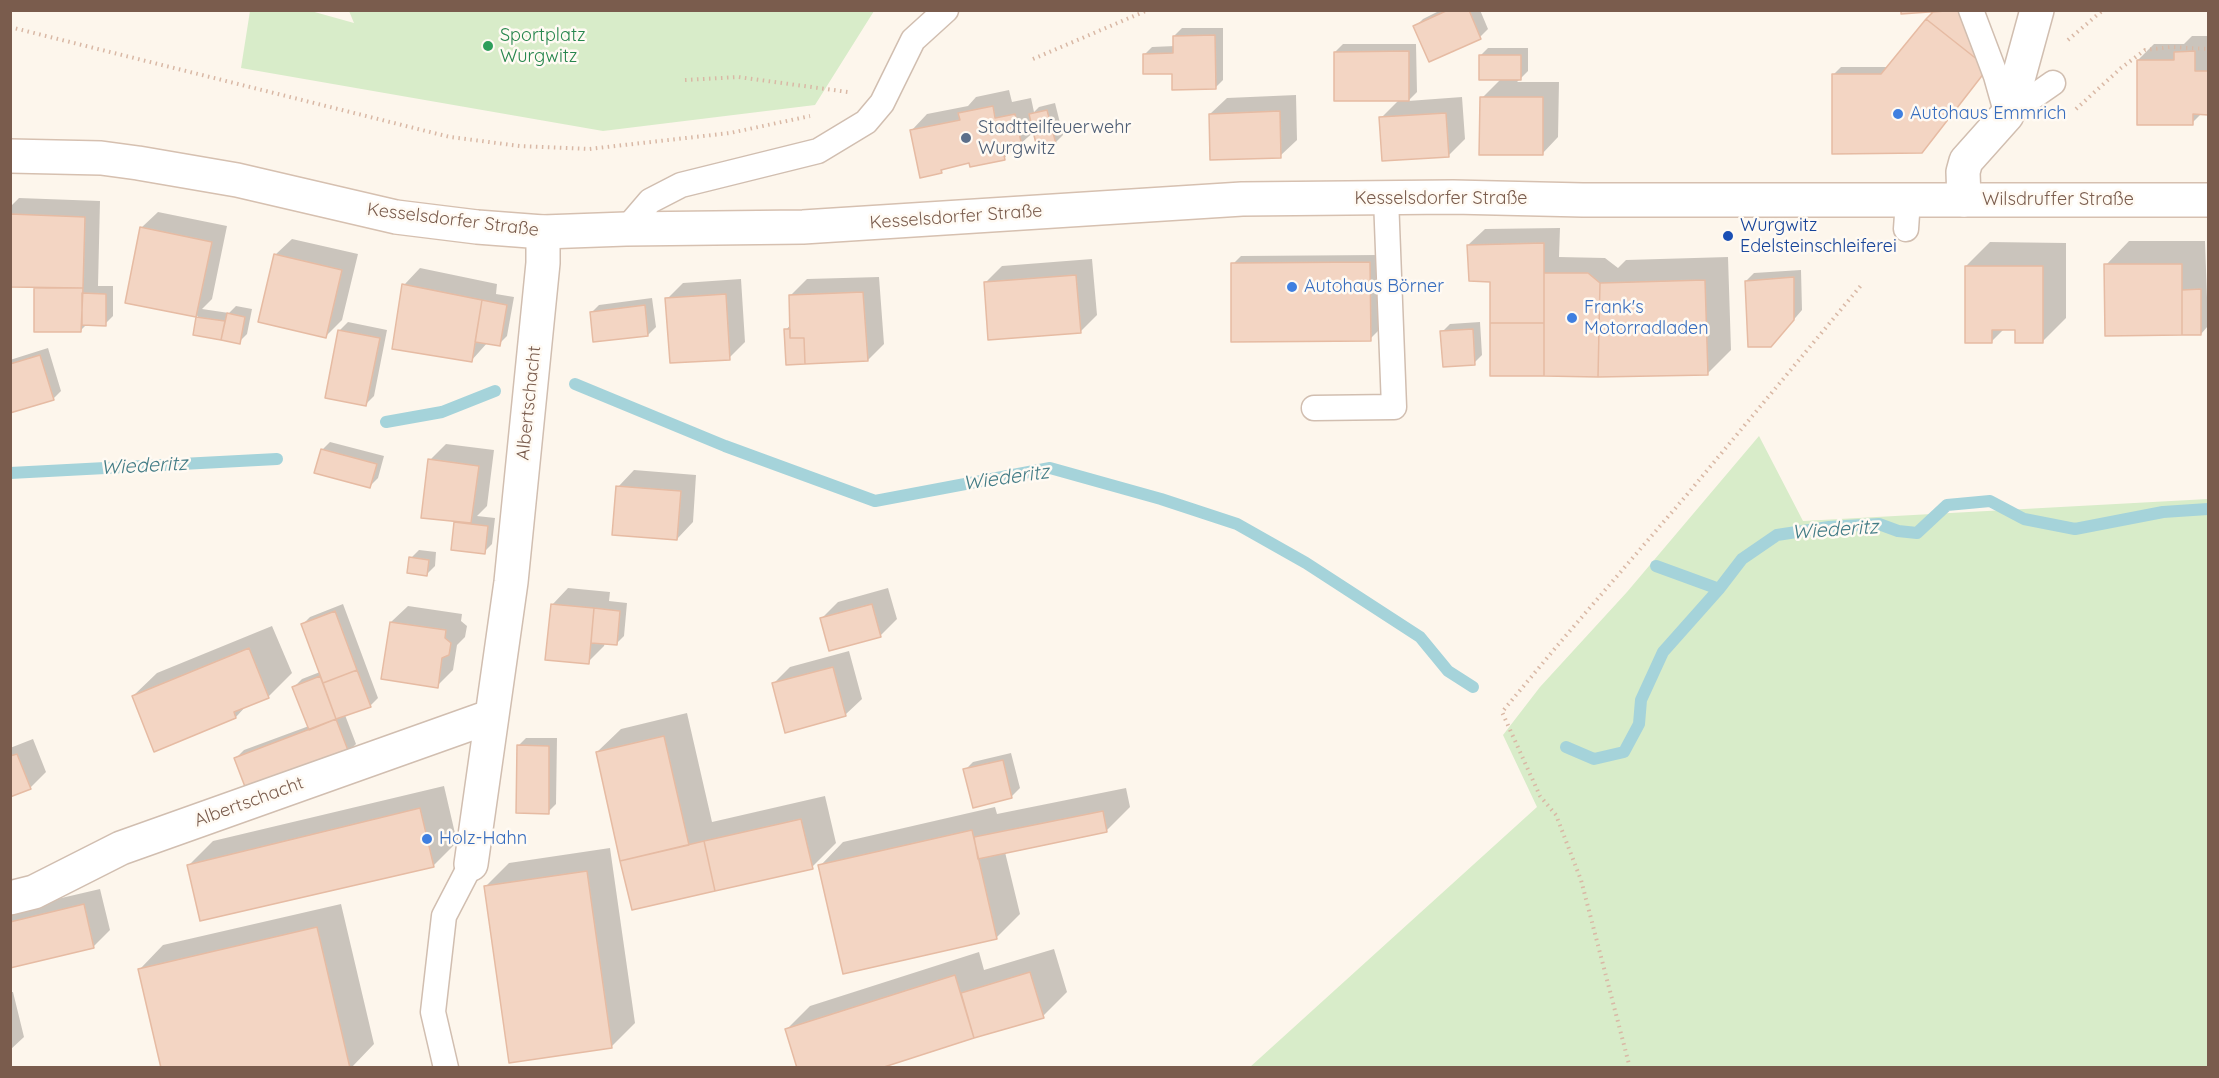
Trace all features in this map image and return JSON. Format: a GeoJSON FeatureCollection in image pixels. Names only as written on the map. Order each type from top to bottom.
{"type":"FeatureCollection","features":[{"type":"Feature","properties":{"kind":"main road"},"geometry":{"type":"LineString","coordinates":[[1965,200],[1966,161],[2007,115],[2037,10]]}},
{"type":"Feature","properties":{"kind":"main road","name":"Kesselsdorfer Straße"},"geometry":{"type":"LineString","coordinates":[[10,156],[101,158],[138,163],[237,180],[396,217],[543,232],[803,227],[1242,199],[1386,198],[1907,214]]}},
{"type":"Feature","properties":{"kind":"main road","name":"Wilsdruffer Straße"},"geometry":{"type":"LineString","coordinates":[[1907,214],[1965,200],[2208,200]]}},
{"type":"Feature","properties":{"kind":"main road","name":"Albertschacht"},"geometry":{"type":"LineString","coordinates":[[471,864],[515,551],[543,263],[543,232]]}},
{"type":"Feature","properties":{"kind":"main road","name":"Albertschacht"},"geometry":{"type":"LineString","coordinates":[[10,898],[34,892],[121,848],[492,716]]}},
{"type":"Feature","properties":{"kind":"lane"},"geometry":{"type":"LineString","coordinates":[[626,229],[650,201],[681,185],[818,151],[866,122],[882,103],[913,40],[946,10]]}},
{"type":"Feature","properties":{"kind":"lane"},"geometry":{"type":"LineString","coordinates":[[1971,10],[1996,76],[2007,115],[2053,83]]}},
{"type":"Feature","properties":{"kind":"lane"},"geometry":{"type":"LineString","coordinates":[[1314,408],[1394,407],[1386,198]]}},
{"type":"Feature","properties":{"kind":"lane"},"geometry":{"type":"LineString","coordinates":[[446,1068],[433,1012],[444,916],[471,864]]}},
{"type":"Feature","properties":{"kind":"path"},"geometry":{"type":"LineString","coordinates":[[1033,59],[1148,10]]}},
{"type":"Feature","properties":{"kind":"path"},"geometry":{"type":"LineString","coordinates":[[10,27],[450,137],[520,146],[589,149],[645,144],[730,133],[816,115]]}},
{"type":"Feature","properties":{"kind":"path"},"geometry":{"type":"LineString","coordinates":[[2073,112],[2121,68],[2145,50],[2171,47],[2208,49]]}},
{"type":"Feature","properties":{"kind":"path"},"geometry":{"type":"LineString","coordinates":[[685,80],[738,77],[849,92],[852,100]]}},
{"type":"Feature","properties":{"kind":"path"},"geometry":{"type":"LineString","coordinates":[[1630,1068],[1581,880],[1556,815],[1540,796],[1503,712],[1863,282]]}},
{"type":"Feature","properties":{"kind":"green space"},"geometry":{"type":"Polygon","coordinates":[[[250,11],[311,11],[354,23],[349,11],[874,11],[815,105],[603,131],[241,68],[250,11]]]}},
{"type":"Feature","properties":{"kind":"green space"},"geometry":{"type":"Polygon","coordinates":[[[1759,436],[1803,521],[2208,499],[2208,1067],[1250,1067],[1537,807],[1503,735],[1540,687],[1627,592],[1759,436]]]}},
{"type":"Feature","properties":{"kind":"building"},"geometry":{"type":"Polygon","coordinates":[[[1448,10],[1469,10],[1481,39],[1429,62],[1413,26],[1448,10]]]}},
{"type":"Feature","properties":{"kind":"building"},"geometry":{"type":"Polygon","coordinates":[[[1901,10],[1957,10],[1901,14],[1901,10]]]}},
{"type":"Feature","properties":{"kind":"building"},"geometry":{"type":"Polygon","coordinates":[[[1958,10],[1988,68],[1926,19],[1933,12],[1958,10]]]}},
{"type":"Feature","properties":{"kind":"building"},"geometry":{"type":"Polygon","coordinates":[[[1926,19],[1988,68],[1922,153],[1832,154],[1832,74],[1881,74],[1926,19]]]}},
{"type":"Feature","properties":{"kind":"building"},"geometry":{"type":"Polygon","coordinates":[[[1215,35],[1216,89],[1172,90],[1172,74],[1143,74],[1143,54],[1173,53],[1173,36],[1215,35]]]}},
{"type":"Feature","properties":{"kind":"building"},"geometry":{"type":"Polygon","coordinates":[[[1409,51],[1409,101],[1334,101],[1334,52],[1409,51]]]}},
{"type":"Feature","properties":{"kind":"building"},"geometry":{"type":"Polygon","coordinates":[[[2195,51],[2195,71],[2208,71],[2208,115],[2193,114],[2193,125],[2137,125],[2137,60],[2174,60],[2174,52],[2195,51]]]}},
{"type":"Feature","properties":{"kind":"building"},"geometry":{"type":"Polygon","coordinates":[[[1479,55],[1521,55],[1521,80],[1479,80],[1479,55]]]}},
{"type":"Feature","properties":{"kind":"building"},"geometry":{"type":"Polygon","coordinates":[[[1480,97],[1543,97],[1543,155],[1479,155],[1480,97]]]}},
{"type":"Feature","properties":{"kind":"building","name":"Stadtteilfeuerwehr Wurgwitz"},"geometry":{"type":"Polygon","coordinates":[[[993,106],[995,118],[1015,114],[1022,146],[1003,150],[1005,160],[970,167],[969,163],[920,178],[910,130],[960,120],[958,113],[993,106]]]}},
{"type":"Feature","properties":{"kind":"building"},"geometry":{"type":"Polygon","coordinates":[[[1047,110],[1056,144],[1037,148],[1029,114],[1047,110]]]}},
{"type":"Feature","properties":{"kind":"building"},"geometry":{"type":"Polygon","coordinates":[[[1280,111],[1281,158],[1210,160],[1209,114],[1280,111]]]}},
{"type":"Feature","properties":{"kind":"building"},"geometry":{"type":"Polygon","coordinates":[[[1446,113],[1449,157],[1382,161],[1379,117],[1446,113]]]}},
{"type":"Feature","properties":{"kind":"building"},"geometry":{"type":"Polygon","coordinates":[[[10,214],[85,217],[83,288],[10,287],[10,214]]]}},
{"type":"Feature","properties":{"kind":"building"},"geometry":{"type":"Polygon","coordinates":[[[140,227],[212,242],[196,317],[125,303],[140,227]]]}},
{"type":"Feature","properties":{"kind":"building"},"geometry":{"type":"Polygon","coordinates":[[[1544,243],[1544,323],[1490,323],[1490,282],[1469,281],[1467,245],[1544,243]]]}},
{"type":"Feature","properties":{"kind":"building"},"geometry":{"type":"Polygon","coordinates":[[[274,254],[342,270],[326,338],[258,322],[274,254]]]}},
{"type":"Feature","properties":{"kind":"building"},"geometry":{"type":"Polygon","coordinates":[[[1370,262],[1371,341],[1231,342],[1231,263],[1370,262]]]}},
{"type":"Feature","properties":{"kind":"building"},"geometry":{"type":"Polygon","coordinates":[[[2104,264],[2182,264],[2182,335],[2105,336],[2104,264]]]}},
{"type":"Feature","properties":{"kind":"building"},"geometry":{"type":"Polygon","coordinates":[[[1965,266],[2043,266],[2043,343],[2015,343],[2015,330],[1992,330],[1992,343],[1965,343],[1965,266]]]}},
{"type":"Feature","properties":{"kind":"building"},"geometry":{"type":"Polygon","coordinates":[[[1544,273],[1588,273],[1600,283],[1598,377],[1544,376],[1544,273]]]}},
{"type":"Feature","properties":{"kind":"building"},"geometry":{"type":"Polygon","coordinates":[[[1076,275],[1081,333],[988,340],[984,282],[1076,275]]]}},
{"type":"Feature","properties":{"kind":"building"},"geometry":{"type":"Polygon","coordinates":[[[1794,277],[1794,320],[1771,347],[1748,347],[1745,281],[1794,277]]]}},
{"type":"Feature","properties":{"kind":"building"},"geometry":{"type":"Polygon","coordinates":[[[1705,280],[1708,375],[1598,377],[1600,283],[1705,280]]]}},
{"type":"Feature","properties":{"kind":"building"},"geometry":{"type":"Polygon","coordinates":[[[402,284],[482,300],[472,362],[392,349],[402,284]]]}},
{"type":"Feature","properties":{"kind":"building"},"geometry":{"type":"Polygon","coordinates":[[[34,288],[83,288],[81,332],[34,332],[34,288]]]}},
{"type":"Feature","properties":{"kind":"building"},"geometry":{"type":"Polygon","coordinates":[[[2201,289],[2201,335],[2182,335],[2182,290],[2201,289]]]}},
{"type":"Feature","properties":{"kind":"building"},"geometry":{"type":"Polygon","coordinates":[[[863,292],[868,361],[805,364],[804,338],[790,338],[789,295],[863,292]]]}},
{"type":"Feature","properties":{"kind":"building"},"geometry":{"type":"Polygon","coordinates":[[[82,293],[106,294],[106,326],[82,325],[82,293]]]}},
{"type":"Feature","properties":{"kind":"building"},"geometry":{"type":"Polygon","coordinates":[[[726,294],[730,360],[670,363],[665,298],[726,294]]]}},
{"type":"Feature","properties":{"kind":"building"},"geometry":{"type":"Polygon","coordinates":[[[482,300],[507,305],[500,346],[475,342],[482,300]]]}},
{"type":"Feature","properties":{"kind":"building"},"geometry":{"type":"Polygon","coordinates":[[[645,305],[648,336],[593,342],[590,312],[645,305]]]}},
{"type":"Feature","properties":{"kind":"building"},"geometry":{"type":"Polygon","coordinates":[[[227,313],[245,317],[240,344],[221,340],[227,313]]]}},
{"type":"Feature","properties":{"kind":"building"},"geometry":{"type":"Polygon","coordinates":[[[196,317],[225,321],[221,340],[193,335],[196,317]]]}},
{"type":"Feature","properties":{"kind":"building"},"geometry":{"type":"Polygon","coordinates":[[[1490,323],[1544,323],[1544,376],[1490,376],[1490,323]]]}},
{"type":"Feature","properties":{"kind":"building"},"geometry":{"type":"Polygon","coordinates":[[[784,329],[790,329],[790,338],[804,338],[805,364],[786,365],[784,329]]]}},
{"type":"Feature","properties":{"kind":"building"},"geometry":{"type":"Polygon","coordinates":[[[1473,329],[1475,365],[1443,367],[1440,331],[1473,329]]]}},
{"type":"Feature","properties":{"kind":"building"},"geometry":{"type":"Polygon","coordinates":[[[338,330],[380,338],[366,406],[325,398],[338,330]]]}},
{"type":"Feature","properties":{"kind":"building"},"geometry":{"type":"Polygon","coordinates":[[[40,355],[54,400],[10,413],[10,364],[40,355]]]}},
{"type":"Feature","properties":{"kind":"building"},"geometry":{"type":"Polygon","coordinates":[[[321,449],[377,464],[370,488],[314,473],[321,449]]]}},
{"type":"Feature","properties":{"kind":"building"},"geometry":{"type":"Polygon","coordinates":[[[428,459],[479,466],[471,523],[421,518],[428,459]]]}},
{"type":"Feature","properties":{"kind":"building"},"geometry":{"type":"Polygon","coordinates":[[[616,486],[681,491],[677,540],[612,535],[616,486]]]}},
{"type":"Feature","properties":{"kind":"building"},"geometry":{"type":"Polygon","coordinates":[[[454,522],[488,526],[485,554],[451,550],[454,522]]]}},
{"type":"Feature","properties":{"kind":"building"},"geometry":{"type":"Polygon","coordinates":[[[409,557],[429,560],[427,576],[407,573],[409,557]]]}},
{"type":"Feature","properties":{"kind":"building"},"geometry":{"type":"Polygon","coordinates":[[[551,604],[594,608],[589,664],[545,660],[551,604]]]}},
{"type":"Feature","properties":{"kind":"building"},"geometry":{"type":"Polygon","coordinates":[[[872,604],[881,637],[829,651],[820,618],[872,604]]]}},
{"type":"Feature","properties":{"kind":"building"},"geometry":{"type":"Polygon","coordinates":[[[594,608],[620,611],[617,645],[591,643],[594,608]]]}},
{"type":"Feature","properties":{"kind":"building"},"geometry":{"type":"Polygon","coordinates":[[[335,611],[357,670],[323,683],[301,624],[335,611]]]}},
{"type":"Feature","properties":{"kind":"building"},"geometry":{"type":"Polygon","coordinates":[[[390,622],[446,630],[445,638],[451,643],[449,655],[442,658],[438,688],[381,679],[390,622]]]}},
{"type":"Feature","properties":{"kind":"building"},"geometry":{"type":"Polygon","coordinates":[[[249,648],[269,698],[234,712],[236,718],[154,752],[132,696],[249,648]]]}},
{"type":"Feature","properties":{"kind":"building"},"geometry":{"type":"Polygon","coordinates":[[[833,667],[846,716],[785,733],[772,683],[833,667]]]}},
{"type":"Feature","properties":{"kind":"building"},"geometry":{"type":"Polygon","coordinates":[[[357,670],[371,707],[336,719],[323,683],[357,670]]]}},
{"type":"Feature","properties":{"kind":"building"},"geometry":{"type":"Polygon","coordinates":[[[320,676],[336,719],[309,730],[292,687],[320,676]]]}},
{"type":"Feature","properties":{"kind":"building"},"geometry":{"type":"Polygon","coordinates":[[[336,719],[349,753],[247,792],[234,758],[336,719]]]}},
{"type":"Feature","properties":{"kind":"building"},"geometry":{"type":"Polygon","coordinates":[[[664,736],[689,845],[620,861],[596,752],[664,736]]]}},
{"type":"Feature","properties":{"kind":"building"},"geometry":{"type":"Polygon","coordinates":[[[517,745],[549,746],[549,814],[516,813],[517,745]]]}},
{"type":"Feature","properties":{"kind":"building"},"geometry":{"type":"Polygon","coordinates":[[[17,754],[31,789],[10,797],[10,756],[17,754]]]}},
{"type":"Feature","properties":{"kind":"building"},"geometry":{"type":"Polygon","coordinates":[[[1003,760],[1012,798],[973,808],[963,769],[1003,760]]]}},
{"type":"Feature","properties":{"kind":"building"},"geometry":{"type":"Polygon","coordinates":[[[420,808],[434,867],[200,921],[187,865],[420,808]]]}},
{"type":"Feature","properties":{"kind":"building"},"geometry":{"type":"Polygon","coordinates":[[[1103,811],[1107,832],[978,859],[974,837],[1103,811]]]}},
{"type":"Feature","properties":{"kind":"building"},"geometry":{"type":"Polygon","coordinates":[[[801,819],[813,869],[715,891],[704,841],[801,819]]]}},
{"type":"Feature","properties":{"kind":"building"},"geometry":{"type":"Polygon","coordinates":[[[972,830],[997,939],[843,974],[818,865],[972,830]]]}},
{"type":"Feature","properties":{"kind":"building"},"geometry":{"type":"Polygon","coordinates":[[[704,841],[715,891],[632,910],[620,861],[704,841]]]}},
{"type":"Feature","properties":{"kind":"building"},"geometry":{"type":"Polygon","coordinates":[[[587,871],[612,1048],[509,1063],[484,886],[587,871]]]}},
{"type":"Feature","properties":{"kind":"building"},"geometry":{"type":"Polygon","coordinates":[[[84,904],[94,948],[10,968],[10,922],[84,904]]]}},
{"type":"Feature","properties":{"kind":"building"},"geometry":{"type":"Polygon","coordinates":[[[317,927],[350,1068],[161,1068],[138,969],[317,927]]]}},
{"type":"Feature","properties":{"kind":"building"},"geometry":{"type":"Polygon","coordinates":[[[1030,972],[1044,1018],[974,1038],[961,993],[1030,972]]]}},
{"type":"Feature","properties":{"kind":"building"},"geometry":{"type":"Polygon","coordinates":[[[955,975],[974,1038],[881,1068],[797,1068],[785,1029],[955,975]]]}},
{"type":"Feature","properties":{"kind":"waterway","name":"Wiederitz"},"geometry":{"type":"LineString","coordinates":[[575,384],[725,446],[875,501],[1050,468],[1161,499],[1237,524],[1306,563],[1420,637],[1448,671],[1473,687]]}},
{"type":"Feature","properties":{"kind":"waterway","name":"Wiederitz"},"geometry":{"type":"LineString","coordinates":[[386,422],[442,412],[495,391]]}},
{"type":"Feature","properties":{"kind":"waterway","name":"Wiederitz"},"geometry":{"type":"LineString","coordinates":[[10,473],[277,459]]}},
{"type":"Feature","properties":{"kind":"waterway","name":"Wiederitz"},"geometry":{"type":"LineString","coordinates":[[1566,747],[1594,759],[1624,752],[1639,724],[1641,700],[1663,652],[1719,589],[1742,559],[1777,535],[1829,527],[1879,524],[1898,531],[1917,533],[1947,505],[1990,501],[2024,519],[2075,529],[2163,512],[2208,509]]}},
{"type":"Feature","properties":{"kind":"waterway"},"geometry":{"type":"LineString","coordinates":[[1656,566],[1719,589]]}},
{"type":"Feature","properties":{"kind":"place","name":"Sportplatz Wurgwitz"},"geometry":{"type":"Point","coordinates":[488,46]}},
{"type":"Feature","properties":{"kind":"place","name":"Autohaus Emmrich"},"geometry":{"type":"Point","coordinates":[1898,114]}},
{"type":"Feature","properties":{"kind":"place","name":"Stadtteilfeuerwehr Wurgwitz"},"geometry":{"type":"Point","coordinates":[966,138]}},
{"type":"Feature","properties":{"kind":"place","name":"Wurgwitz Edelsteinschleiferei"},"geometry":{"type":"Point","coordinates":[1728,236]}},
{"type":"Feature","properties":{"kind":"place","name":"Autohaus Börner"},"geometry":{"type":"Point","coordinates":[1292,287]}},
{"type":"Feature","properties":{"kind":"place","name":"Frank's Motorradladen"},"geometry":{"type":"Point","coordinates":[1572,318]}},
{"type":"Feature","properties":{"kind":"place","name":"Holz-Hahn"},"geometry":{"type":"Point","coordinates":[427,839]}}]}
